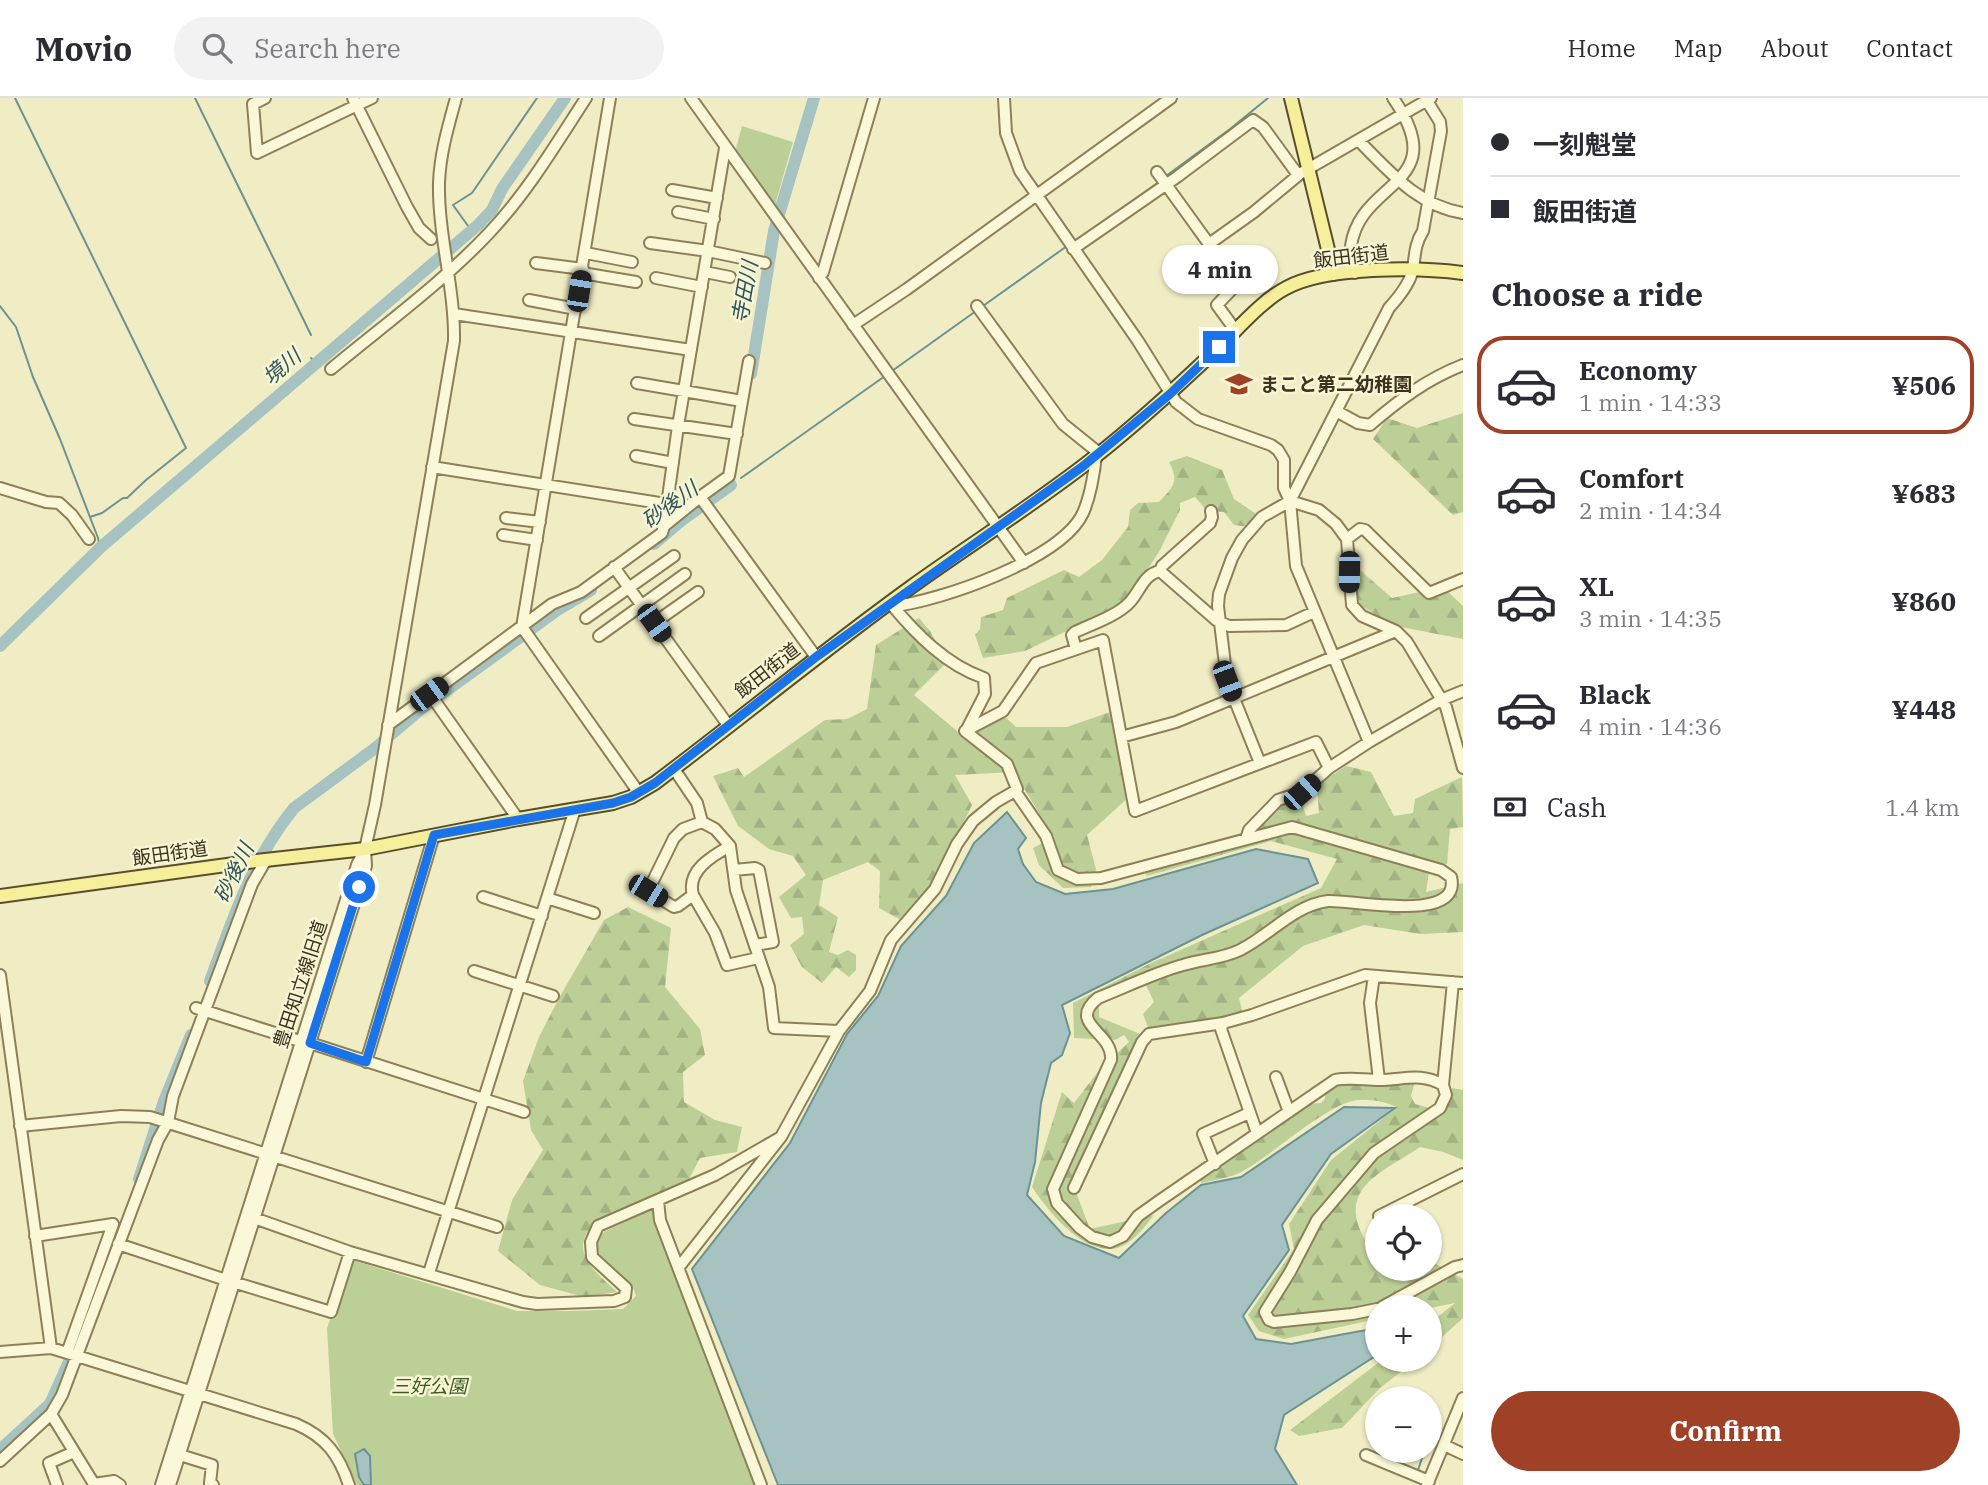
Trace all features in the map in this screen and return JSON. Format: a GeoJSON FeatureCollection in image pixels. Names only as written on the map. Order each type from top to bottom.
{"type":"FeatureCollection","features":[{"type":"Feature","properties":{"kind":"main road"},"geometry":{"type":"LineString","coordinates":[[1291,98],[1303,173],[1334,274]]}},
{"type":"Feature","properties":{"kind":"main road","name":"飯田街道"},"geometry":{"type":"LineString","coordinates":[[0,896],[262,860],[365,849],[613,803],[639,793],[674,769],[816,657],[1098,455],[1170,394],[1285,288],[1334,274],[1413,268],[1463,273]]}},
{"type":"Feature","properties":{"kind":"street"},"geometry":{"type":"LineString","coordinates":[[265,98],[253,104],[257,153],[355,102],[372,98]]}},
{"type":"Feature","properties":{"kind":"street"},"geometry":{"type":"LineString","coordinates":[[365,849],[385,749],[450,370],[454,314],[439,184],[440,157],[456,98]]}},
{"type":"Feature","properties":{"kind":"street"},"geometry":{"type":"LineString","coordinates":[[331,369],[488,235],[507,213],[586,98]]}},
{"type":"Feature","properties":{"kind":"street"},"geometry":{"type":"LineString","coordinates":[[610,98],[523,628],[639,793]]}},
{"type":"Feature","properties":{"kind":"street"},"geometry":{"type":"LineString","coordinates":[[819,278],[874,98]]}},
{"type":"Feature","properties":{"kind":"street"},"geometry":{"type":"LineString","coordinates":[[1004,98],[1006,133],[1013,155],[1036,195],[1138,341],[1170,394],[1183,410],[1198,419],[1278,450],[1284,460],[1284,488],[1290,501],[1296,566],[1369,742]]}},
{"type":"Feature","properties":{"kind":"street"},"geometry":{"type":"LineString","coordinates":[[853,325],[896,297],[1171,98]]}},
{"type":"Feature","properties":{"kind":"street"},"geometry":{"type":"LineString","coordinates":[[1355,273],[1350,249],[1359,220],[1398,180],[1410,163],[1413,148],[1411,127],[1393,98]]}},
{"type":"Feature","properties":{"kind":"street"},"geometry":{"type":"LineString","coordinates":[[692,99],[1024,563]]}},
{"type":"Feature","properties":{"kind":"street"},"geometry":{"type":"LineString","coordinates":[[1209,244],[1303,173],[1429,99],[1440,122],[1441,131],[1423,231],[1415,250],[1413,268],[1399,297],[1389,308],[1290,501],[1262,517],[1242,540],[1231,558],[1219,594],[1227,681],[1260,763]]}},
{"type":"Feature","properties":{"kind":"street"},"geometry":{"type":"LineString","coordinates":[[355,102],[407,207],[419,228],[431,239]]}},
{"type":"Feature","properties":{"kind":"street"},"geometry":{"type":"LineString","coordinates":[[1073,249],[1162,178],[1253,120],[1263,127],[1303,173]]}},
{"type":"Feature","properties":{"kind":"street"},"geometry":{"type":"LineString","coordinates":[[1359,141],[1398,180],[1427,202],[1463,213]]}},
{"type":"Feature","properties":{"kind":"street"},"geometry":{"type":"LineString","coordinates":[[388,729],[552,604],[581,592],[617,571],[662,533],[725,148]]}},
{"type":"Feature","properties":{"kind":"street"},"geometry":{"type":"LineString","coordinates":[[1162,178],[1236,282],[1217,305],[1236,331]]}},
{"type":"Feature","properties":{"kind":"street"},"geometry":{"type":"LineString","coordinates":[[672,190],[717,198]]}},
{"type":"Feature","properties":{"kind":"street"},"geometry":{"type":"LineString","coordinates":[[678,212],[713,219]]}},
{"type":"Feature","properties":{"kind":"street"},"geometry":{"type":"LineString","coordinates":[[650,243],[765,263]]}},
{"type":"Feature","properties":{"kind":"street"},"geometry":{"type":"LineString","coordinates":[[586,253],[632,262]]}},
{"type":"Feature","properties":{"kind":"street"},"geometry":{"type":"LineString","coordinates":[[536,263],[636,282]]}},
{"type":"Feature","properties":{"kind":"street"},"geometry":{"type":"LineString","coordinates":[[705,272],[730,277]]}},
{"type":"Feature","properties":{"kind":"street"},"geometry":{"type":"LineString","coordinates":[[656,278],[702,287]]}},
{"type":"Feature","properties":{"kind":"street"},"geometry":{"type":"LineString","coordinates":[[529,300],[576,309]]}},
{"type":"Feature","properties":{"kind":"street"},"geometry":{"type":"LineString","coordinates":[[892,604],[916,603],[981,582],[1024,563],[1065,536],[1082,515],[1095,470],[1098,455],[1063,424],[978,306]]}},
{"type":"Feature","properties":{"kind":"street"},"geometry":{"type":"LineString","coordinates":[[454,314],[691,350]]}},
{"type":"Feature","properties":{"kind":"street"},"geometry":{"type":"LineString","coordinates":[[664,526],[704,502],[729,476],[749,361]]}},
{"type":"Feature","properties":{"kind":"street"},"geometry":{"type":"LineString","coordinates":[[1336,411],[1358,423],[1370,425],[1400,399],[1436,376],[1463,365]]}},
{"type":"Feature","properties":{"kind":"street"},"geometry":{"type":"LineString","coordinates":[[637,383],[742,401]]}},
{"type":"Feature","properties":{"kind":"street"},"geometry":{"type":"LineString","coordinates":[[634,419],[737,433]]}},
{"type":"Feature","properties":{"kind":"street"},"geometry":{"type":"LineString","coordinates":[[636,456],[673,463]]}},
{"type":"Feature","properties":{"kind":"street"},"geometry":{"type":"LineString","coordinates":[[432,467],[666,504]]}},
{"type":"Feature","properties":{"kind":"street"},"geometry":{"type":"LineString","coordinates":[[0,488],[46,502],[59,502],[89,539]]}},
{"type":"Feature","properties":{"kind":"street"},"geometry":{"type":"LineString","coordinates":[[1290,501],[1319,510],[1336,524],[1347,538],[1352,605],[1362,616],[1396,631],[1407,642],[1450,718],[1463,768]]}},
{"type":"Feature","properties":{"kind":"street"},"geometry":{"type":"LineString","coordinates":[[704,502],[816,657]]}},
{"type":"Feature","properties":{"kind":"street"},"geometry":{"type":"LineString","coordinates":[[1076,649],[1072,635],[1129,604],[1144,581],[1156,571],[1160,571],[1210,523],[1211,511]]}},
{"type":"Feature","properties":{"kind":"street"},"geometry":{"type":"LineString","coordinates":[[506,518],[540,522]]}},
{"type":"Feature","properties":{"kind":"street"},"geometry":{"type":"LineString","coordinates":[[1347,538],[1360,529],[1365,530],[1429,593],[1463,579]]}},
{"type":"Feature","properties":{"kind":"street"},"geometry":{"type":"LineString","coordinates":[[503,535],[537,540]]}},
{"type":"Feature","properties":{"kind":"street"},"geometry":{"type":"LineString","coordinates":[[586,618],[674,556]]}},
{"type":"Feature","properties":{"kind":"street"},"geometry":{"type":"LineString","coordinates":[[617,571],[728,725]]}},
{"type":"Feature","properties":{"kind":"street"},"geometry":{"type":"LineString","coordinates":[[1160,571],[1221,623],[1229,626],[1286,625],[1314,612]]}},
{"type":"Feature","properties":{"kind":"street"},"geometry":{"type":"LineString","coordinates":[[598,636],[685,574]]}},
{"type":"Feature","properties":{"kind":"street"},"geometry":{"type":"LineString","coordinates":[[654,623],[698,592]]}},
{"type":"Feature","properties":{"kind":"street"},"geometry":{"type":"LineString","coordinates":[[892,604],[913,631],[969,673],[984,678],[985,694],[965,731]]}},
{"type":"Feature","properties":{"kind":"street"},"geometry":{"type":"LineString","coordinates":[[1121,737],[1176,722],[1234,700],[1396,631]]}},
{"type":"Feature","properties":{"kind":"street"},"geometry":{"type":"LineString","coordinates":[[965,731],[1003,711],[1032,665],[1103,640],[1135,811],[1316,742],[1329,768]]}},
{"type":"Feature","properties":{"kind":"street"},"geometry":{"type":"LineString","coordinates":[[1246,839],[1249,830],[1278,800],[1302,792],[1329,768],[1369,742],[1441,699],[1463,691]]}},
{"type":"Feature","properties":{"kind":"street"},"geometry":{"type":"LineString","coordinates":[[431,696],[518,819]]}},
{"type":"Feature","properties":{"kind":"street"},"geometry":{"type":"LineString","coordinates":[[965,731],[1007,764],[1016,792],[1046,836],[1058,870],[1077,879],[1101,878],[1292,827],[1441,870],[1451,877],[1454,889],[1446,901],[1423,906],[1338,901],[1313,905],[1241,950],[1227,956],[1183,964],[1093,1002],[1087,1019],[1090,1026],[1108,1044],[1111,1060],[1054,1185],[1053,1195],[1057,1203],[1092,1237],[1110,1242],[1123,1236],[1138,1216],[1335,1080],[1379,1080],[1416,1076],[1443,1085]]}},
{"type":"Feature","properties":{"kind":"street"},"geometry":{"type":"LineString","coordinates":[[674,769],[698,803],[702,822],[715,830],[730,846],[736,890],[769,986],[774,1028],[839,1031]]}},
{"type":"Feature","properties":{"kind":"street"},"geometry":{"type":"LineString","coordinates":[[678,1267],[781,1137],[839,1031],[870,990],[891,940],[935,890],[957,844],[973,821],[1016,792]]}},
{"type":"Feature","properties":{"kind":"street"},"geometry":{"type":"LineString","coordinates":[[429,1273],[575,809]]}},
{"type":"Feature","properties":{"kind":"street"},"geometry":{"type":"LineString","coordinates":[[694,895],[674,907],[648,888],[674,838],[683,829],[702,822]]}},
{"type":"Feature","properties":{"kind":"street"},"geometry":{"type":"LineString","coordinates":[[366,1062],[434,835]]}},
{"type":"Feature","properties":{"kind":"street"},"geometry":{"type":"LineString","coordinates":[[730,846],[715,855],[697,872],[692,890],[715,933],[727,964],[758,958]]}},
{"type":"Feature","properties":{"kind":"street","name":"豊田知立線旧道"},"geometry":{"type":"LineString","coordinates":[[305,1042],[366,866],[365,849]]}},
{"type":"Feature","properties":{"kind":"street","name":"豊田知立線旧道"},"geometry":{"type":"LineString","coordinates":[[161,1485],[194,1393],[305,1042],[357,865],[365,849]]}},
{"type":"Feature","properties":{"kind":"street"},"geometry":{"type":"LineString","coordinates":[[71,1354],[118,1244],[158,1140],[168,1122],[173,1096],[200,1009],[262,860]]}},
{"type":"Feature","properties":{"kind":"street"},"geometry":{"type":"LineString","coordinates":[[734,870],[759,870],[773,942],[755,946]]}},
{"type":"Feature","properties":{"kind":"street"},"geometry":{"type":"LineString","coordinates":[[483,897],[542,916]]}},
{"type":"Feature","properties":{"kind":"street"},"geometry":{"type":"LineString","coordinates":[[547,898],[594,913]]}},
{"type":"Feature","properties":{"kind":"street"},"geometry":{"type":"LineString","coordinates":[[474,971],[553,996]]}},
{"type":"Feature","properties":{"kind":"street"},"geometry":{"type":"LineString","coordinates":[[0,975],[51,1348]]}},
{"type":"Feature","properties":{"kind":"street"},"geometry":{"type":"LineString","coordinates":[[1074,1188],[1145,1038],[1151,1033],[1223,1023],[1366,975],[1458,982],[1443,1085],[1446,1095],[1440,1108],[1374,1153],[1317,1220],[1265,1312],[1269,1321],[1274,1322],[1365,1311]]}},
{"type":"Feature","properties":{"kind":"street"},"geometry":{"type":"LineString","coordinates":[[1374,976],[1370,1003],[1379,1080]]}},
{"type":"Feature","properties":{"kind":"street"},"geometry":{"type":"LineString","coordinates":[[200,1009],[524,1112]]}},
{"type":"Feature","properties":{"kind":"street"},"geometry":{"type":"LineString","coordinates":[[1223,1023],[1221,1029],[1257,1133]]}},
{"type":"Feature","properties":{"kind":"street"},"geometry":{"type":"LineString","coordinates":[[1276,1077],[1289,1112]]}},
{"type":"Feature","properties":{"kind":"street"},"geometry":{"type":"LineString","coordinates":[[1215,1164],[1203,1134],[1249,1113]]}},
{"type":"Feature","properties":{"kind":"street"},"geometry":{"type":"LineString","coordinates":[[20,1126],[121,1116],[150,1117],[497,1227]]}},
{"type":"Feature","properties":{"kind":"street"},"geometry":{"type":"LineString","coordinates":[[254,1218],[350,1252],[523,1302],[537,1304],[614,1301],[625,1297],[626,1289],[593,1258],[591,1242],[598,1226],[715,1175],[781,1137]]}},
{"type":"Feature","properties":{"kind":"street","name":"豊田知立線旧道"},"geometry":{"type":"LineString","coordinates":[[229,1281],[254,1218],[270,1155]]}},
{"type":"Feature","properties":{"kind":"street"},"geometry":{"type":"LineString","coordinates":[[1404,1204],[1463,1174]]}},
{"type":"Feature","properties":{"kind":"street"},"geometry":{"type":"LineString","coordinates":[[658,1200],[660,1220],[761,1485]]}},
{"type":"Feature","properties":{"kind":"street"},"geometry":{"type":"LineString","coordinates":[[0,1461],[51,1414],[62,1395],[71,1354],[113,1224],[35,1236]]}},
{"type":"Feature","properties":{"kind":"street"},"geometry":{"type":"LineString","coordinates":[[118,1244],[331,1312],[350,1252]]}},
{"type":"Feature","properties":{"kind":"street"},"geometry":{"type":"LineString","coordinates":[[1404,1295],[1463,1265]]}},
{"type":"Feature","properties":{"kind":"street"},"geometry":{"type":"LineString","coordinates":[[0,1352],[51,1348],[309,1430],[327,1442],[335,1453],[349,1485]]}},
{"type":"Feature","properties":{"kind":"street","name":"豊田知立線旧道"},"geometry":{"type":"LineString","coordinates":[[170,1485],[180,1455],[194,1393]]}},
{"type":"Feature","properties":{"kind":"street"},"geometry":{"type":"LineString","coordinates":[[1384,1463],[1428,1483],[1463,1398]]}},
{"type":"Feature","properties":{"kind":"street"},"geometry":{"type":"LineString","coordinates":[[51,1414],[94,1484],[114,1481],[120,1485]]}},
{"type":"Feature","properties":{"kind":"street"},"geometry":{"type":"LineString","coordinates":[[1444,1445],[1463,1454]]}},
{"type":"Feature","properties":{"kind":"street"},"geometry":{"type":"LineString","coordinates":[[57,1485],[49,1463],[74,1452]]}},
{"type":"Feature","properties":{"kind":"street"},"geometry":{"type":"LineString","coordinates":[[180,1455],[212,1465],[211,1484]]}},
{"type":"Feature","properties":{"kind":"green space"},"geometry":{"type":"Polygon","coordinates":[[[742,126],[793,142],[775,205],[735,152],[742,126]]]}},
{"type":"Feature","properties":{"kind":"green space"},"geometry":{"type":"Polygon","coordinates":[[[1463,413],[1463,512],[1453,515],[1373,439],[1387,418],[1417,428],[1463,413]]]}},
{"type":"Feature","properties":{"kind":"green space"},"geometry":{"type":"Polygon","coordinates":[[[1187,456],[1222,470],[1234,499],[1259,516],[1249,527],[1234,525],[1224,512],[1207,511],[1195,497],[1180,503],[1180,510],[1159,552],[1125,603],[1025,651],[983,658],[975,635],[980,629],[981,617],[1003,610],[1007,598],[1064,570],[1079,577],[1102,560],[1128,527],[1130,510],[1138,503],[1159,502],[1171,488],[1174,475],[1169,462],[1187,456]]]}},
{"type":"Feature","properties":{"kind":"green space"},"geometry":{"type":"Polygon","coordinates":[[[1360,570],[1392,598],[1443,587],[1463,606],[1463,639],[1396,626],[1358,604],[1353,581],[1360,570]]]}},
{"type":"Feature","properties":{"kind":"green space"},"geometry":{"type":"Polygon","coordinates":[[[919,618],[930,631],[947,662],[914,695],[963,736],[1003,715],[1016,727],[1067,727],[1113,711],[1129,797],[1087,835],[1096,869],[1091,887],[1063,888],[1039,865],[1033,848],[1054,837],[1016,772],[955,775],[972,805],[933,886],[901,920],[879,908],[880,871],[868,862],[823,880],[819,905],[838,917],[829,952],[838,955],[848,950],[856,955],[856,970],[849,977],[836,967],[822,983],[802,967],[790,945],[804,934],[802,917],[791,918],[779,897],[806,875],[793,856],[769,849],[738,826],[713,776],[738,768],[744,777],[825,720],[847,719],[867,709],[876,645],[919,618]]]}},
{"type":"Feature","properties":{"kind":"green space"},"geometry":{"type":"Polygon","coordinates":[[[1346,766],[1371,772],[1394,816],[1413,813],[1415,799],[1462,777],[1463,827],[1450,829],[1447,864],[1430,865],[1426,892],[1463,883],[1463,932],[1420,934],[1364,925],[1303,946],[1239,998],[1243,1014],[1149,1030],[1143,1014],[1154,1002],[1143,979],[1099,1003],[1099,1017],[1145,1036],[1071,1179],[1090,1229],[1154,1215],[1125,1245],[1112,1249],[1088,1244],[1056,1218],[1032,1187],[1062,1092],[1074,1103],[1100,1069],[1129,1042],[1124,1035],[1115,1040],[1074,1038],[1073,1003],[1151,963],[1321,888],[1337,859],[1271,841],[1147,876],[1143,870],[1255,839],[1264,823],[1266,808],[1301,798],[1306,816],[1319,813],[1317,785],[1346,766]]]}},
{"type":"Feature","properties":{"kind":"green space"},"geometry":{"type":"Polygon","coordinates":[[[628,907],[671,928],[665,987],[700,1029],[705,1055],[683,1072],[684,1102],[715,1120],[742,1127],[737,1152],[700,1158],[688,1181],[595,1224],[583,1243],[584,1252],[593,1269],[617,1292],[584,1297],[540,1285],[498,1251],[512,1200],[543,1150],[531,1130],[523,1081],[539,1037],[604,920],[628,907]]]}},
{"type":"Feature","properties":{"kind":"green space"},"geometry":{"type":"Polygon","coordinates":[[[1415,1081],[1411,1096],[1415,1104],[1440,1111],[1450,1103],[1452,1088],[1463,1090],[1463,1160],[1420,1147],[1370,1181],[1361,1191],[1356,1203],[1356,1217],[1365,1240],[1365,1281],[1442,1281],[1442,1267],[1463,1279],[1463,1318],[1442,1337],[1442,1313],[1455,1303],[1442,1306],[1442,1295],[1365,1295],[1365,1322],[1284,1339],[1259,1331],[1248,1315],[1294,1249],[1289,1224],[1331,1160],[1397,1107],[1369,1100],[1346,1103],[1317,1119],[1238,1173],[1201,1183],[1200,1177],[1308,1104],[1321,1103],[1325,1099],[1325,1091],[1342,1082],[1415,1081]]]}},
{"type":"Feature","properties":{"kind":"green space","name":"三好公園"},"geometry":{"type":"Polygon","coordinates":[[[654,1208],[757,1485],[357,1485],[333,1434],[327,1328],[352,1260],[517,1311],[623,1309],[636,1296],[632,1285],[598,1253],[598,1239],[604,1232],[654,1208]]]}},
{"type":"Feature","properties":{"kind":"green space"},"geometry":{"type":"Polygon","coordinates":[[[1366,1372],[1401,1372],[1383,1386],[1365,1386],[1365,1404],[1342,1428],[1299,1436],[1290,1430],[1366,1372]]]}},
{"type":"Feature","properties":{"kind":"water"},"geometry":{"type":"Polygon","coordinates":[[[1007,812],[1026,838],[1018,849],[1023,864],[1036,882],[1065,894],[1113,889],[1256,849],[1308,859],[1318,883],[1202,935],[1062,1005],[1070,1033],[1062,1055],[1051,1063],[1041,1103],[1035,1162],[1027,1195],[1064,1236],[1119,1258],[1166,1213],[1201,1185],[1241,1177],[1344,1107],[1395,1108],[1331,1154],[1282,1225],[1289,1250],[1243,1316],[1256,1339],[1291,1344],[1365,1330],[1365,1363],[1284,1415],[1275,1449],[1297,1485],[778,1485],[692,1269],[790,1143],[847,1034],[878,996],[901,946],[946,896],[974,843],[1007,812]]]}},
{"type":"Feature","properties":{"kind":"water"},"geometry":{"type":"Polygon","coordinates":[[[364,1449],[370,1456],[371,1485],[364,1485],[359,1477],[355,1454],[364,1449]]]}},
{"type":"Feature","properties":{"kind":"waterway"},"geometry":{"type":"LineString","coordinates":[[15,98],[186,448],[127,498],[90,517]]}},
{"type":"Feature","properties":{"kind":"waterway"},"geometry":{"type":"LineString","coordinates":[[195,98],[311,335]]}},
{"type":"Feature","properties":{"kind":"waterway"},"geometry":{"type":"LineString","coordinates":[[471,230],[453,205],[472,193],[537,98]]}},
{"type":"Feature","properties":{"kind":"waterway","name":"境川"},"geometry":{"type":"LineString","coordinates":[[0,646],[101,547],[478,225],[492,210],[502,189],[565,98]]}},
{"type":"Feature","properties":{"kind":"waterway","name":"寺田川"},"geometry":{"type":"LineString","coordinates":[[751,374],[774,231],[814,98]]}},
{"type":"Feature","properties":{"kind":"waterway"},"geometry":{"type":"LineString","coordinates":[[1166,176],[1268,98]]}},
{"type":"Feature","properties":{"kind":"waterway"},"geometry":{"type":"LineString","coordinates":[[1121,209],[1159,182]]}},
{"type":"Feature","properties":{"kind":"waterway"},"geometry":{"type":"LineString","coordinates":[[1074,241],[1102,223]]}},
{"type":"Feature","properties":{"kind":"waterway"},"geometry":{"type":"LineString","coordinates":[[983,306],[1067,246]]}},
{"type":"Feature","properties":{"kind":"waterway"},"geometry":{"type":"LineString","coordinates":[[0,306],[16,327],[100,548]]}},
{"type":"Feature","properties":{"kind":"waterway"},"geometry":{"type":"LineString","coordinates":[[892,371],[976,311]]}},
{"type":"Feature","properties":{"kind":"waterway","name":"境川"},"geometry":{"type":"LineString","coordinates":[[311,358],[316,363]]}},
{"type":"Feature","properties":{"kind":"waterway"},"geometry":{"type":"LineString","coordinates":[[741,478],[885,376]]}},
{"type":"Feature","properties":{"kind":"waterway","name":"砂後川"},"geometry":{"type":"LineString","coordinates":[[654,544],[731,485]]}},
{"type":"Feature","properties":{"kind":"waterway","name":"砂後川"},"geometry":{"type":"LineString","coordinates":[[210,981],[235,913],[255,870],[294,808],[374,749],[421,709],[559,609],[591,590]]}},
{"type":"Feature","properties":{"kind":"waterway","name":"砂後川"},"geometry":{"type":"LineString","coordinates":[[139,1179],[164,1101],[191,1035]]}},
{"type":"Feature","properties":{"kind":"waterway","name":"砂後川"},"geometry":{"type":"LineString","coordinates":[[0,1450],[50,1404],[73,1353]]}},
{"type":"Feature","properties":{"kind":"waterway"},"geometry":{"type":"LineString","coordinates":[[1418,1470],[1420,1463]]}},
{"type":"Feature","properties":{"kind":"place","name":"まこと第二幼稚園"},"geometry":{"type":"Point","coordinates":[1239,384]}},
{"type":"Feature","properties":{"kind":"route"},"geometry":{"type":"LineString","coordinates":[[359,887],[310,1043],[366,1062],[433,846],[434,835],[613,803],[639,793],[674,769],[816,657],[1082,467],[1170,394],[1219,347]]}}]}
